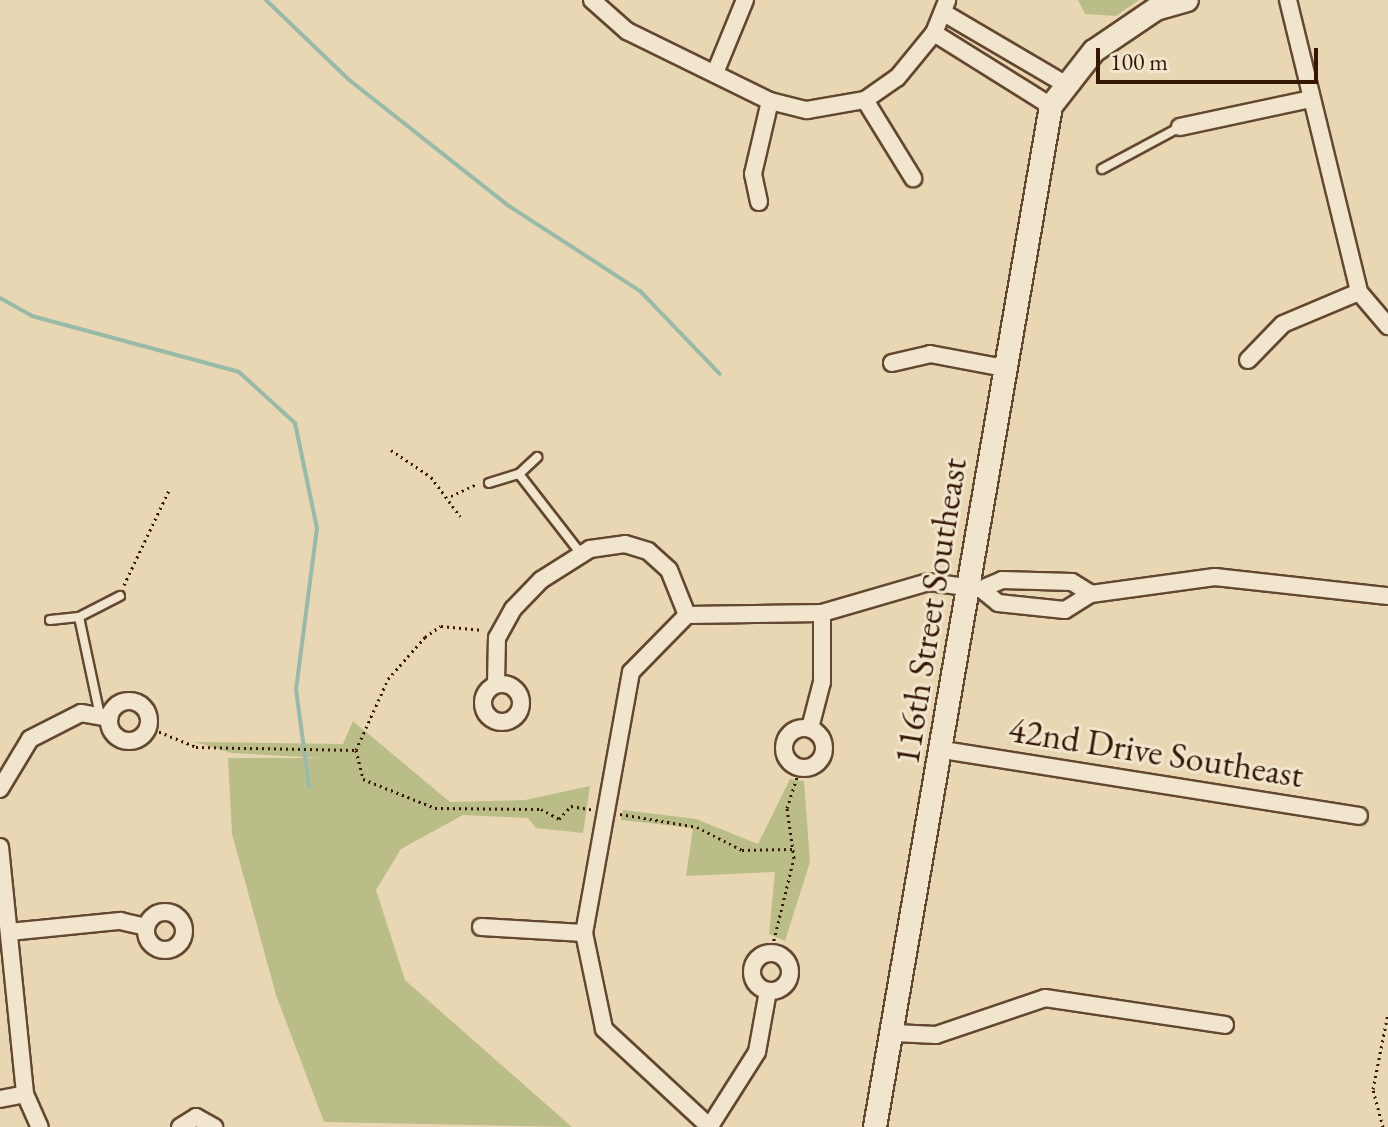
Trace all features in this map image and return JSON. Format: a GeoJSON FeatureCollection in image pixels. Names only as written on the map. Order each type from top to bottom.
{"type":"FeatureCollection","features":[{"type":"Feature","properties":{"kind":"street"},"geometry":{"type":"LineString","coordinates":[[592,0],[627,31],[770,101],[807,110],[865,100],[897,78],[934,33],[945,7],[1065,84]]}},
{"type":"Feature","properties":{"kind":"street"},"geometry":{"type":"LineString","coordinates":[[715,73],[745,0]]}},
{"type":"Feature","properties":{"kind":"street"},"geometry":{"type":"LineString","coordinates":[[934,33],[1051,106],[1065,84],[1124,28],[1187,0]]}},
{"type":"Feature","properties":{"kind":"street"},"geometry":{"type":"LineString","coordinates":[[1288,0],[1359,292],[1388,326]]}},
{"type":"Feature","properties":{"kind":"street"},"geometry":{"type":"LineString","coordinates":[[1180,127],[1311,99]]}},
{"type":"Feature","properties":{"kind":"street"},"geometry":{"type":"LineString","coordinates":[[865,100],[913,178]]}},
{"type":"Feature","properties":{"kind":"street"},"geometry":{"type":"LineString","coordinates":[[759,202],[753,174],[770,101]]}},
{"type":"Feature","properties":{"kind":"street","name":"116th Street Southeast"},"geometry":{"type":"LineString","coordinates":[[875,1127],[975,588],[1004,368],[1051,106]]}},
{"type":"Feature","properties":{"kind":"street"},"geometry":{"type":"LineString","coordinates":[[1248,360],[1283,324],[1359,292]]}},
{"type":"Feature","properties":{"kind":"street"},"geometry":{"type":"LineString","coordinates":[[892,363],[930,354],[1004,368]]}},
{"type":"Feature","properties":{"kind":"street"},"geometry":{"type":"LineString","coordinates":[[496,684],[497,638],[541,580],[582,554],[625,544],[648,551],[669,570],[687,615]]}},
{"type":"Feature","properties":{"kind":"street"},"geometry":{"type":"LineString","coordinates":[[975,588],[998,603],[1065,610],[1091,594],[1215,577],[1388,596]]}},
{"type":"Feature","properties":{"kind":"street"},"geometry":{"type":"LineString","coordinates":[[768,991],[784,986],[791,971],[771,952],[752,970],[768,991],[757,1052],[710,1127],[604,1029],[584,933],[603,812],[631,672],[687,615],[822,613],[929,582],[975,588],[1002,580],[1072,582],[1091,594]]}},
{"type":"Feature","properties":{"kind":"street"},"geometry":{"type":"LineString","coordinates":[[810,728],[793,730],[784,743],[787,760],[800,768],[824,753],[810,728],[822,682],[822,613]]}},
{"type":"Feature","properties":{"kind":"street"},"geometry":{"type":"LineString","coordinates":[[0,789],[30,739],[81,713],[105,718],[125,740],[148,727],[147,712],[133,702],[119,704],[105,718]]}},
{"type":"Feature","properties":{"kind":"street","name":"42nd Drive Southeast"},"geometry":{"type":"LineString","coordinates":[[943,750],[1359,816]]}},
{"type":"Feature","properties":{"kind":"street"},"geometry":{"type":"LineString","coordinates":[[0,847],[25,1094],[40,1127]]}},
{"type":"Feature","properties":{"kind":"street"},"geometry":{"type":"LineString","coordinates":[[9,932],[120,921],[146,927]]}},
{"type":"Feature","properties":{"kind":"street"},"geometry":{"type":"LineString","coordinates":[[481,927],[584,933]]}},
{"type":"Feature","properties":{"kind":"street"},"geometry":{"type":"LineString","coordinates":[[894,1033],[936,1035],[1045,998],[1225,1025]]}},
{"type":"Feature","properties":{"kind":"street"},"geometry":{"type":"LineString","coordinates":[[0,1099],[25,1094]]}},
{"type":"Feature","properties":{"kind":"street"},"geometry":{"type":"LineString","coordinates":[[180,1127],[199,1117],[214,1127]]}},
{"type":"Feature","properties":{"kind":"lane"},"geometry":{"type":"LineString","coordinates":[[1102,169],[1180,127]]}},
{"type":"Feature","properties":{"kind":"lane"},"geometry":{"type":"LineString","coordinates":[[489,483],[519,474],[537,457]]}},
{"type":"Feature","properties":{"kind":"lane"},"geometry":{"type":"LineString","coordinates":[[519,474],[582,554]]}},
{"type":"Feature","properties":{"kind":"lane"},"geometry":{"type":"LineString","coordinates":[[50,620],[79,617],[120,596]]}},
{"type":"Feature","properties":{"kind":"lane"},"geometry":{"type":"LineString","coordinates":[[79,617],[105,718]]}},
{"type":"Feature","properties":{"kind":"path"},"geometry":{"type":"LineString","coordinates":[[391,450],[450,496],[460,516]]}},
{"type":"Feature","properties":{"kind":"path"},"geometry":{"type":"LineString","coordinates":[[450,496],[489,483]]}},
{"type":"Feature","properties":{"kind":"path"},"geometry":{"type":"LineString","coordinates":[[120,596],[170,488]]}},
{"type":"Feature","properties":{"kind":"path"},"geometry":{"type":"LineString","coordinates":[[497,638],[461,624],[425,637],[388,679],[356,750],[363,779],[425,806],[541,809],[551,819],[571,806],[697,827],[742,850],[792,849]]}},
{"type":"Feature","properties":{"kind":"path"},"geometry":{"type":"LineString","coordinates":[[148,727],[196,747],[356,750]]}},
{"type":"Feature","properties":{"kind":"path"},"geometry":{"type":"LineString","coordinates":[[771,952],[786,910],[792,849],[787,808],[800,768]]}},
{"type":"Feature","properties":{"kind":"path"},"geometry":{"type":"LineString","coordinates":[[1383,1127],[1373,1089],[1388,1013]]}},
{"type":"Feature","properties":{"kind":"green space"},"geometry":{"type":"Polygon","coordinates":[[[1078,0],[1139,0],[1116,16],[1085,14],[1078,0]]]}},
{"type":"Feature","properties":{"kind":"green space"},"geometry":{"type":"Polygon","coordinates":[[[353,721],[450,802],[525,800],[590,786],[583,833],[536,828],[528,818],[463,815],[401,849],[376,890],[405,980],[572,1127],[324,1122],[276,995],[232,834],[228,758],[320,758],[232,753],[195,742],[343,744],[353,721]]]}},
{"type":"Feature","properties":{"kind":"green space"},"geometry":{"type":"Polygon","coordinates":[[[790,779],[804,781],[810,862],[785,941],[769,934],[775,872],[686,876],[693,828],[621,820],[623,810],[696,819],[758,844],[790,779]]]}},
{"type":"Feature","properties":{"kind":"waterway"},"geometry":{"type":"LineString","coordinates":[[266,0],[348,79],[506,204],[640,291],[720,374]]}},
{"type":"Feature","properties":{"kind":"waterway"},"geometry":{"type":"LineString","coordinates":[[0,298],[32,316],[239,372],[295,423],[317,528],[296,689],[309,786]]}}]}
